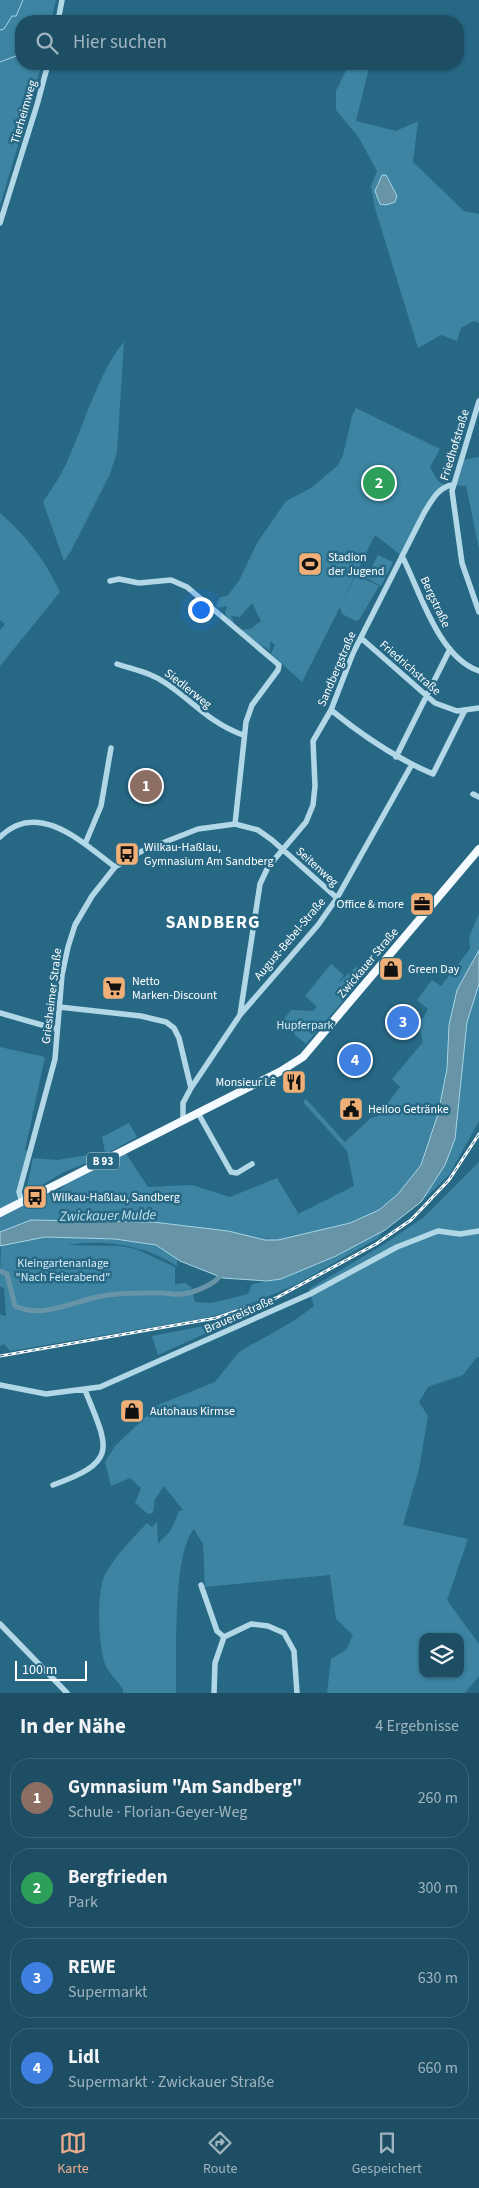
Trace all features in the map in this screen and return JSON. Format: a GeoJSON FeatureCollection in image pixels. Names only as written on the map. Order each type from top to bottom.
{"type":"FeatureCollection","features":[{"type":"Feature","properties":{"kind":"main road","name":"Zwickauer Straße"},"geometry":{"type":"LineString","coordinates":[[22,1202],[281,1071],[303,1057],[479,849]]}},
{"type":"Feature","properties":{"kind":"main road","name":"B 93"},"geometry":{"type":"LineString","coordinates":[[0,1214],[22,1202]]}},
{"type":"Feature","properties":{"kind":"street"},"geometry":{"type":"LineString","coordinates":[[59,15],[62,0]]}},
{"type":"Feature","properties":{"kind":"street","name":"Tierheimweg"},"geometry":{"type":"LineString","coordinates":[[0,223],[46,70]]}},
{"type":"Feature","properties":{"kind":"street","name":"Friedhofstraße"},"geometry":{"type":"LineString","coordinates":[[478,404],[452,485],[462,563],[479,612]]}},
{"type":"Feature","properties":{"kind":"street","name":"Sandbergstraße"},"geometry":{"type":"LineString","coordinates":[[240,1016],[260,884],[268,867],[306,822],[313,805],[315,786],[313,740],[331,710],[344,673],[402,556],[436,495],[446,486],[452,485]]}},
{"type":"Feature","properties":{"kind":"street","name":"Bergstraße"},"geometry":{"type":"LineString","coordinates":[[402,556],[440,635],[450,649],[464,663],[479,671]]}},
{"type":"Feature","properties":{"kind":"street"},"geometry":{"type":"LineString","coordinates":[[110,581],[119,579],[139,583],[171,580],[187,586],[210,604],[280,667],[252,705],[243,735],[235,824]]}},
{"type":"Feature","properties":{"kind":"street","name":"Friedrichstraße"},"geometry":{"type":"LineString","coordinates":[[361,638],[435,703],[450,710],[479,708]]}},
{"type":"Feature","properties":{"kind":"street"},"geometry":{"type":"LineString","coordinates":[[396,757],[450,649]]}},
{"type":"Feature","properties":{"kind":"street","name":"Siedlerweg"},"geometry":{"type":"LineString","coordinates":[[117,664],[151,674],[168,684],[212,721],[243,735]]}},
{"type":"Feature","properties":{"kind":"street"},"geometry":{"type":"LineString","coordinates":[[331,710],[366,739],[414,767],[435,773],[465,710]]}},
{"type":"Feature","properties":{"kind":"street"},"geometry":{"type":"LineString","coordinates":[[85,844],[101,806],[111,748]]}},
{"type":"Feature","properties":{"kind":"street","name":"August-Bebel-Straße"},"geometry":{"type":"LineString","coordinates":[[183,1120],[183,1103],[191,1088],[240,1016],[318,925],[337,898],[414,767]]}},
{"type":"Feature","properties":{"kind":"street"},"geometry":{"type":"LineString","coordinates":[[0,837],[19,824],[38,822],[56,825],[115,867]]}},
{"type":"Feature","properties":{"kind":"street","name":"Griesheimer Straße"},"geometry":{"type":"LineString","coordinates":[[22,1202],[19,1192],[55,1059],[56,1029],[66,955],[75,925],[92,896],[115,867],[142,850],[198,829],[235,824],[258,830],[284,850]]}},
{"type":"Feature","properties":{"kind":"street","name":"Seitenweg"},"geometry":{"type":"LineString","coordinates":[[284,850],[337,898]]}},
{"type":"Feature","properties":{"kind":"street"},"geometry":{"type":"LineString","coordinates":[[59,1007],[142,1016],[166,1022],[174,1028],[179,1038],[191,1088]]}},
{"type":"Feature","properties":{"kind":"street"},"geometry":{"type":"LineString","coordinates":[[0,1013],[56,1029]]}},
{"type":"Feature","properties":{"kind":"street"},"geometry":{"type":"LineString","coordinates":[[198,1112],[231,1172],[237,1173],[252,1164]]}},
{"type":"Feature","properties":{"kind":"street","name":"Brauereistraße"},"geometry":{"type":"LineString","coordinates":[[0,1385],[46,1394],[100,1387],[310,1294],[397,1247],[438,1231],[460,1234],[479,1231]]}},
{"type":"Feature","properties":{"kind":"street"},"geometry":{"type":"LineString","coordinates":[[53,1485],[88,1471],[102,1453],[104,1437],[85,1390]]}},
{"type":"Feature","properties":{"kind":"street"},"geometry":{"type":"LineString","coordinates":[[201,1585],[217,1631],[224,1637]]}},
{"type":"Feature","properties":{"kind":"street"},"geometry":{"type":"LineString","coordinates":[[0,1624],[67,1693]]}},
{"type":"Feature","properties":{"kind":"street"},"geometry":{"type":"LineString","coordinates":[[214,1693],[215,1663],[224,1637],[251,1624],[268,1626],[284,1633],[294,1651],[297,1693]]}},
{"type":"Feature","properties":{"kind":"green space"},"geometry":{"type":"Polygon","coordinates":[[[0,0],[56,0],[52,15],[15,15],[15,70],[40,70],[0,206],[0,0]]]}},
{"type":"Feature","properties":{"kind":"green space"},"geometry":{"type":"Polygon","coordinates":[[[346,70],[369,70],[356,121],[396,131],[418,121],[413,162],[464,211],[479,214],[479,323],[474,321],[461,328],[457,341],[441,335],[418,348],[375,208],[371,186],[377,171],[359,138],[336,110],[336,91],[346,70]]]}},
{"type":"Feature","properties":{"kind":"green space"},"geometry":{"type":"Polygon","coordinates":[[[124,342],[117,452],[110,474],[71,551],[64,561],[43,502],[65,466],[107,368],[124,342]]]}},
{"type":"Feature","properties":{"kind":"green space"},"geometry":{"type":"Polygon","coordinates":[[[356,408],[440,449],[430,467],[438,481],[446,486],[435,495],[402,556],[375,535],[340,606],[356,575],[379,586],[359,620],[356,621],[342,614],[340,607],[302,682],[271,654],[275,645],[270,641],[270,651],[263,646],[262,649],[240,630],[250,629],[261,621],[252,603],[240,617],[231,616],[234,623],[225,614],[227,606],[218,608],[216,606],[220,597],[227,596],[239,581],[257,543],[286,501],[311,488],[338,465],[343,455],[352,416],[356,408]]]}},
{"type":"Feature","properties":{"kind":"green space"},"geometry":{"type":"Polygon","coordinates":[[[479,457],[479,549],[466,486],[452,485],[461,460],[479,457]]]}},
{"type":"Feature","properties":{"kind":"green space"},"geometry":{"type":"Polygon","coordinates":[[[0,513],[18,530],[34,550],[60,592],[0,666],[0,630],[5,624],[0,620],[0,513]]]}},
{"type":"Feature","properties":{"kind":"green space"},"geometry":{"type":"Polygon","coordinates":[[[378,555],[393,562],[381,586],[366,578],[378,555]]]}},
{"type":"Feature","properties":{"kind":"green space"},"geometry":{"type":"Polygon","coordinates":[[[479,914],[479,950],[473,959],[449,1025],[447,1069],[438,1114],[421,1165],[398,1194],[379,1210],[350,1223],[278,1240],[267,1240],[273,1237],[265,1240],[228,1231],[153,1222],[31,1220],[0,1232],[0,1216],[62,1188],[67,1182],[125,1152],[148,1187],[192,1185],[230,1197],[277,1178],[298,1213],[296,1215],[354,1186],[347,1151],[303,1102],[306,1099],[345,1142],[371,1118],[378,1116],[400,1087],[392,1079],[423,1042],[419,1025],[428,1009],[417,1000],[432,980],[441,986],[470,949],[469,937],[479,914]]]}},
{"type":"Feature","properties":{"kind":"green space","name":"Hupferpark"},"geometry":{"type":"Polygon","coordinates":[[[331,964],[344,975],[337,984],[356,967],[368,972],[306,1044],[281,1023],[291,1010],[313,1011],[317,1007],[305,996],[331,964]]]}},
{"type":"Feature","properties":{"kind":"green space"},"geometry":{"type":"Polygon","coordinates":[[[479,984],[479,1121],[449,1175],[421,1202],[445,1165],[455,1139],[467,1022],[479,984]]]}},
{"type":"Feature","properties":{"kind":"green space"},"geometry":{"type":"Polygon","coordinates":[[[0,1047],[45,1057],[25,1150],[32,1152],[19,1192],[22,1202],[0,1213],[0,1047]]]}},
{"type":"Feature","properties":{"kind":"green space"},"geometry":{"type":"Polygon","coordinates":[[[129,1123],[137,1137],[99,1158],[64,1172],[30,1192],[26,1191],[33,1158],[58,1160],[105,1152],[102,1137],[129,1123]]]}},
{"type":"Feature","properties":{"kind":"green space"},"geometry":{"type":"Polygon","coordinates":[[[479,1162],[479,1357],[463,1375],[428,1387],[419,1402],[428,1416],[419,1469],[403,1525],[468,1539],[447,1600],[479,1644],[479,1676],[465,1693],[327,1693],[331,1659],[346,1650],[353,1635],[336,1619],[330,1575],[205,1587],[203,1544],[194,1529],[187,1542],[179,1582],[176,1632],[176,1693],[123,1693],[123,1689],[107,1668],[102,1650],[99,1612],[103,1580],[116,1558],[147,1523],[152,1527],[157,1522],[158,1544],[171,1530],[179,1511],[183,1510],[164,1486],[155,1499],[153,1513],[148,1514],[135,1503],[141,1488],[130,1478],[111,1486],[105,1462],[115,1446],[158,1405],[215,1382],[239,1352],[295,1320],[314,1306],[309,1289],[386,1243],[424,1217],[479,1162]]]}},
{"type":"Feature","properties":{"kind":"green space","name":"Kleingartenanlage \"Nach Feierabend\""},"geometry":{"type":"Polygon","coordinates":[[[385,1230],[378,1238],[295,1285],[233,1311],[200,1319],[10,1351],[4,1344],[0,1346],[0,1314],[6,1316],[4,1288],[0,1286],[1,1246],[45,1237],[115,1239],[156,1245],[177,1259],[177,1266],[151,1253],[124,1245],[82,1243],[67,1245],[121,1246],[136,1249],[175,1267],[175,1284],[185,1283],[191,1287],[195,1302],[212,1303],[248,1294],[252,1284],[281,1279],[336,1256],[385,1230]]]}},
{"type":"Feature","properties":{"kind":"green space"},"geometry":{"type":"Polygon","coordinates":[[[235,1320],[158,1355],[152,1336],[235,1320]]]}},
{"type":"Feature","properties":{"kind":"shaded area"},"geometry":{"type":"Polygon","coordinates":[[[382,175],[386,175],[397,196],[395,202],[386,205],[380,204],[375,191],[382,175]]]}},
{"type":"Feature","properties":{"kind":"shaded area"},"geometry":{"type":"Polygon","coordinates":[[[479,950],[479,984],[467,1022],[455,1139],[445,1165],[421,1202],[385,1230],[336,1256],[281,1279],[267,1281],[223,1278],[180,1261],[156,1245],[115,1239],[45,1237],[0,1246],[0,1232],[31,1220],[153,1222],[228,1231],[265,1240],[278,1240],[350,1223],[379,1210],[398,1194],[421,1165],[438,1114],[447,1069],[449,1025],[457,990],[479,950]]]}},
{"type":"Feature","properties":{"kind":"waterway"},"geometry":{"type":"LineString","coordinates":[[16,15],[23,0]]}},
{"type":"Feature","properties":{"kind":"waterway"},"geometry":{"type":"LineString","coordinates":[[0,30],[4,29],[12,16],[15,16]]}},
{"type":"Feature","properties":{"kind":"waterway"},"geometry":{"type":"LineString","coordinates":[[0,62],[15,56]]}},
{"type":"Feature","properties":{"kind":"waterway"},"geometry":{"type":"LineString","coordinates":[[0,1271],[7,1274],[15,1306],[34,1311],[54,1309],[110,1295],[187,1293],[208,1286],[219,1277]]}},
{"type":"Feature","properties":{"kind":"railway"},"geometry":{"type":"LineString","coordinates":[[0,1356],[216,1318],[276,1298],[376,1244],[411,1220],[449,1180],[479,1134]]}},
{"type":"Feature","properties":{"kind":"place","name":"Bergfrieden"},"geometry":{"type":"Point","coordinates":[379,483]}},
{"type":"Feature","properties":{"kind":"place","name":"Stadion der Jugend"},"geometry":{"type":"Point","coordinates":[310,564]}},
{"type":"Feature","properties":{"kind":"place","name":"Gymnasium \"Am Sandberg\""},"geometry":{"type":"Point","coordinates":[146,786]}},
{"type":"Feature","properties":{"kind":"place","name":"Wilkau-Haßlau, Gymnasium Am Sandberg"},"geometry":{"type":"Point","coordinates":[127,854]}},
{"type":"Feature","properties":{"kind":"place","name":"Office & more"},"geometry":{"type":"Point","coordinates":[422,904]}},
{"type":"Feature","properties":{"kind":"place","name":"Green Day"},"geometry":{"type":"Point","coordinates":[391,969]}},
{"type":"Feature","properties":{"kind":"place","name":"Netto Marken-Discount"},"geometry":{"type":"Point","coordinates":[114,988]}},
{"type":"Feature","properties":{"kind":"place","name":"REWE"},"geometry":{"type":"Point","coordinates":[403,1022]}},
{"type":"Feature","properties":{"kind":"place","name":"Lidl"},"geometry":{"type":"Point","coordinates":[355,1060]}},
{"type":"Feature","properties":{"kind":"place","name":"Monsieur Lê"},"geometry":{"type":"Point","coordinates":[294,1082]}},
{"type":"Feature","properties":{"kind":"place","name":"Heiloo Getränke"},"geometry":{"type":"Point","coordinates":[351,1109]}},
{"type":"Feature","properties":{"kind":"place","name":"Wilkau-Haßlau, Sandberg"},"geometry":{"type":"Point","coordinates":[35,1197]}},
{"type":"Feature","properties":{"kind":"place","name":"Autohaus Kirmse"},"geometry":{"type":"Point","coordinates":[132,1411]}},
{"type":"Feature","properties":{"kind":"district","name":"SANDBERG"},"geometry":{"type":"Point","coordinates":[213,922]}},
{"type":"Feature","properties":{"kind":"water label","name":"Zwickauer Mulde"},"geometry":{"type":"Point","coordinates":[108,1216]}}]}
